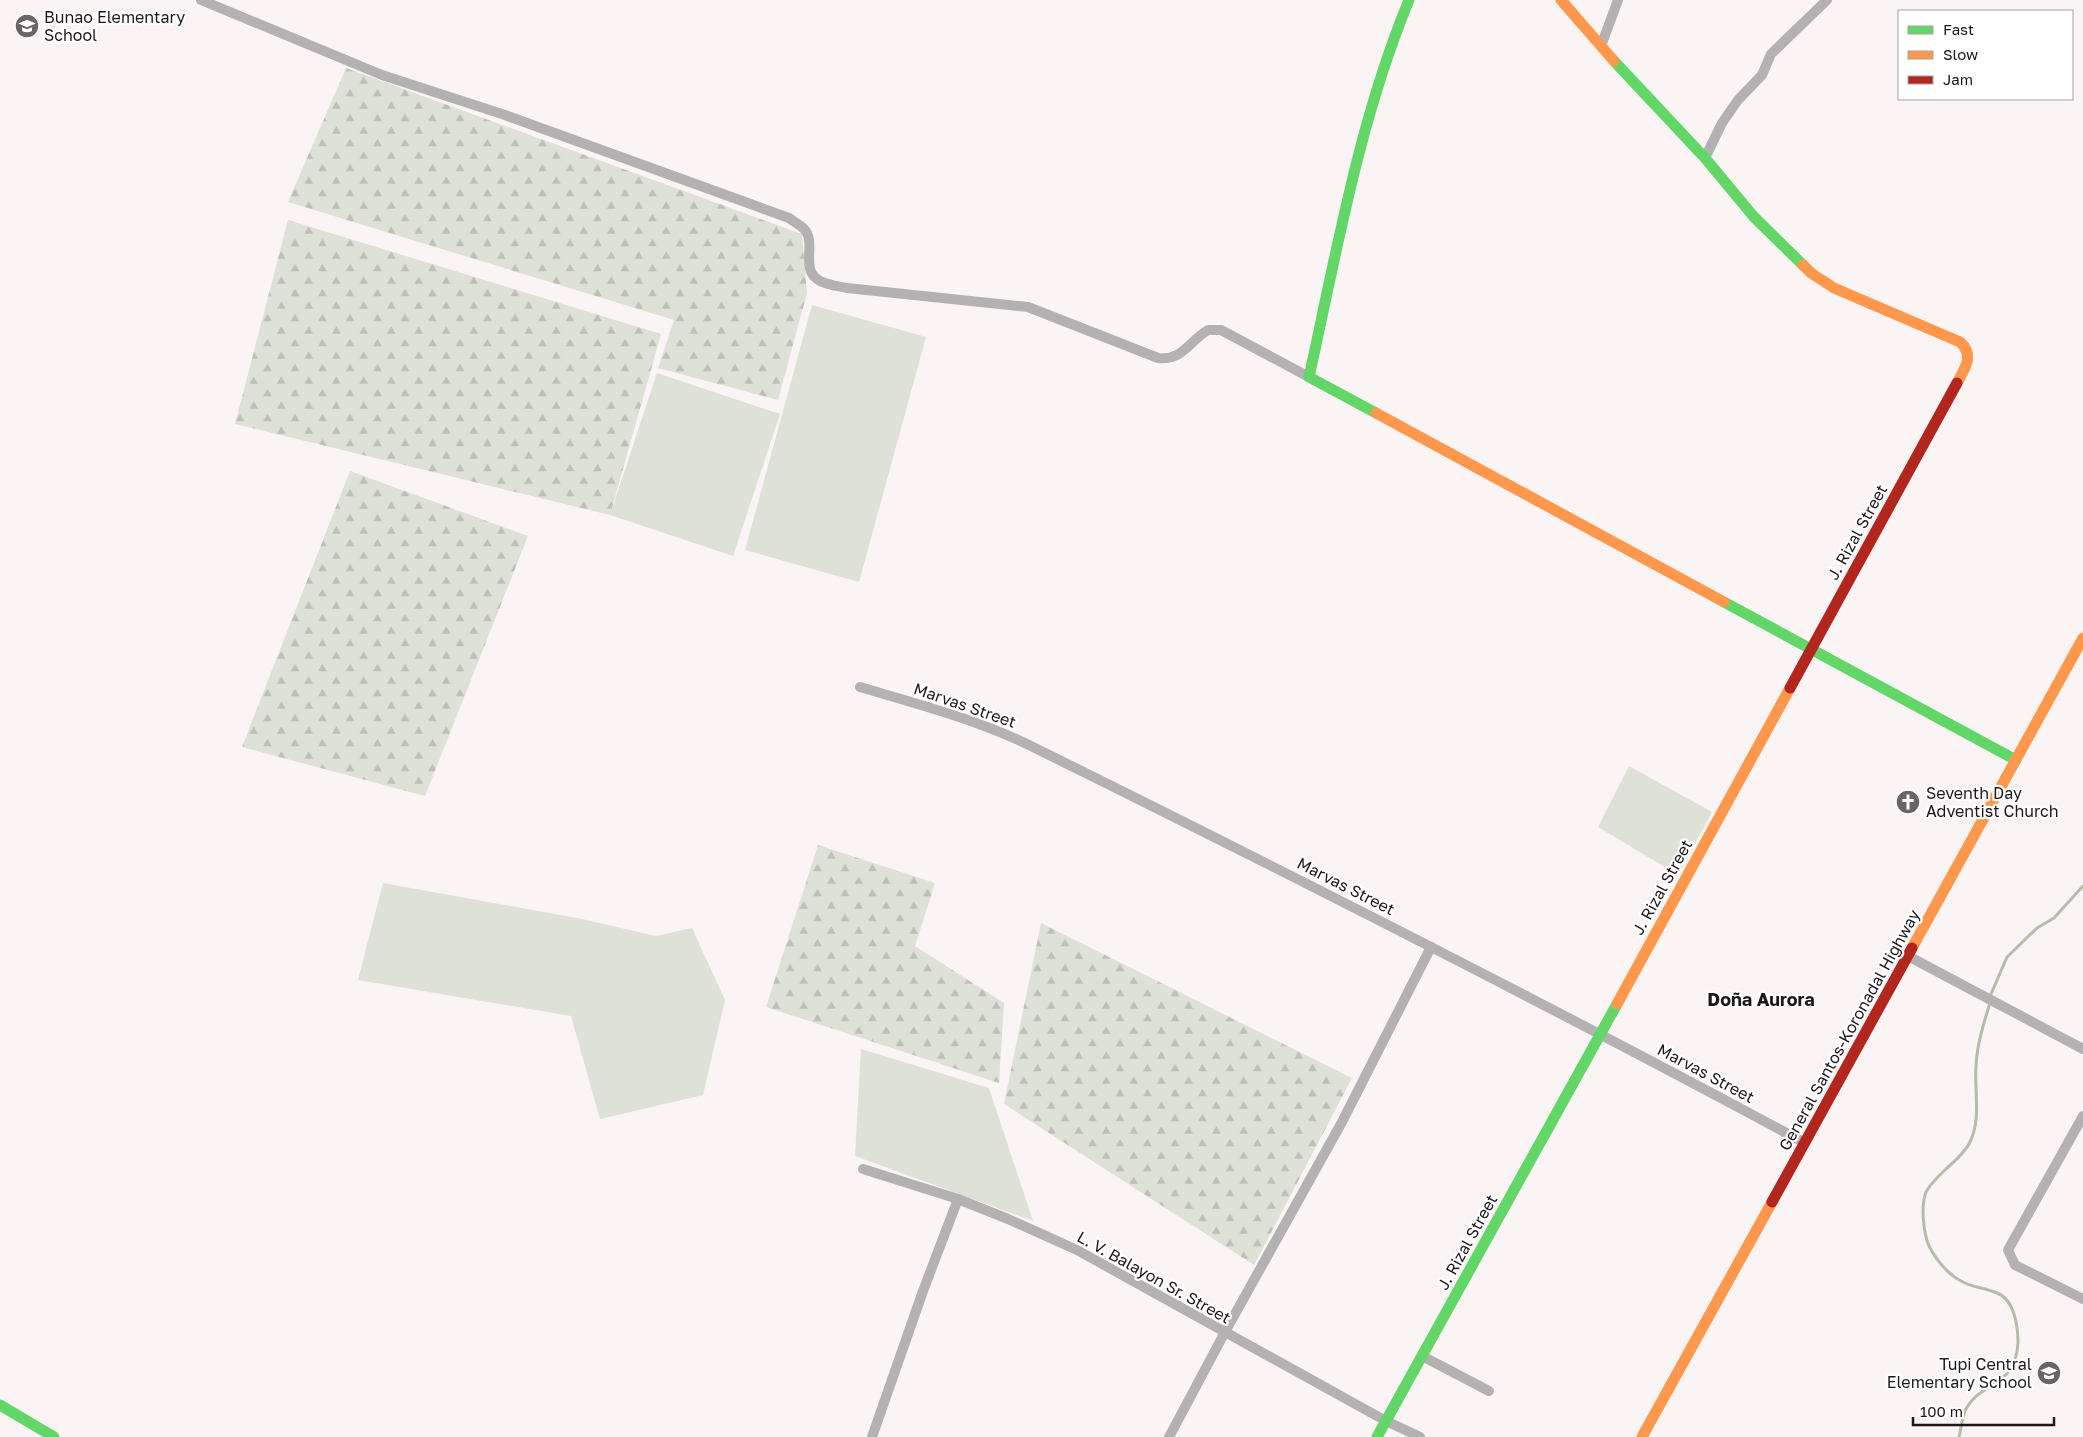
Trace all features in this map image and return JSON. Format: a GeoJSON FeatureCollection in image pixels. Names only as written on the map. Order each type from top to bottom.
{"type":"FeatureCollection","features":[{"type":"Feature","properties":{"kind":"main road"},"geometry":{"type":"LineString","coordinates":[[1409,0],[1393,39],[1364,127],[1309,377],[2016,760]]}},
{"type":"Feature","properties":{"kind":"main road"},"geometry":{"type":"LineString","coordinates":[[1561,0],[1705,158]]}},
{"type":"Feature","properties":{"kind":"main road","name":"J. Rizal Street"},"geometry":{"type":"LineString","coordinates":[[1377,1437],[1968,363],[1968,350],[1960,342],[1834,288],[1811,273],[1754,216],[1705,158]]}},
{"type":"Feature","properties":{"kind":"main road","name":"General Santos-Koronadal Highway"},"geometry":{"type":"LineString","coordinates":[[1642,1437],[2083,638]]}},
{"type":"Feature","properties":{"kind":"main road"},"geometry":{"type":"LineString","coordinates":[[0,1405],[54,1437]]}},
{"type":"Feature","properties":{"kind":"street"},"geometry":{"type":"LineString","coordinates":[[201,0],[382,75],[505,115],[789,218],[805,230],[810,242],[810,269],[818,280],[826,283],[847,288],[1028,307],[1158,358],[1172,358],[1181,354],[1208,330],[1221,330],[1309,377]]}},
{"type":"Feature","properties":{"kind":"street"},"geometry":{"type":"LineString","coordinates":[[1601,46],[1618,0]]}},
{"type":"Feature","properties":{"kind":"street"},"geometry":{"type":"LineString","coordinates":[[1705,158],[1722,123],[1738,100],[1762,76],[1771,54],[1828,0]]}},
{"type":"Feature","properties":{"kind":"street","name":"Marvas Street"},"geometry":{"type":"LineString","coordinates":[[860,687],[999,730],[1290,874],[1601,1033],[1805,1143]]}},
{"type":"Feature","properties":{"kind":"street"},"geometry":{"type":"LineString","coordinates":[[1169,1437],[1342,1122],[1431,947]]}},
{"type":"Feature","properties":{"kind":"street"},"geometry":{"type":"LineString","coordinates":[[1908,956],[2083,1049]]}},
{"type":"Feature","properties":{"kind":"street"},"geometry":{"type":"LineString","coordinates":[[2083,1116],[2008,1250],[2015,1264],[2083,1299]]}},
{"type":"Feature","properties":{"kind":"street","name":"L. V. Balayon Sr. Street"},"geometry":{"type":"LineString","coordinates":[[863,1169],[958,1199],[1077,1250],[1386,1421],[1420,1437]]}},
{"type":"Feature","properties":{"kind":"street"},"geometry":{"type":"LineString","coordinates":[[872,1437],[923,1291],[958,1199]]}},
{"type":"Feature","properties":{"kind":"street"},"geometry":{"type":"LineString","coordinates":[[1422,1356],[1489,1391]]}},
{"type":"Feature","properties":{"kind":"green space"},"geometry":{"type":"Polygon","coordinates":[[[346,68],[802,234],[807,293],[778,400],[658,368],[674,320],[288,202],[346,68]]]}},
{"type":"Feature","properties":{"kind":"green space"},"geometry":{"type":"Polygon","coordinates":[[[288,220],[661,334],[610,515],[235,424],[288,220]]]}},
{"type":"Feature","properties":{"kind":"green space"},"geometry":{"type":"Polygon","coordinates":[[[812,305],[926,337],[859,582],[745,550],[812,305]]]}},
{"type":"Feature","properties":{"kind":"green space"},"geometry":{"type":"Polygon","coordinates":[[[657,373],[780,414],[733,556],[610,515],[657,373]]]}},
{"type":"Feature","properties":{"kind":"green space"},"geometry":{"type":"Polygon","coordinates":[[[350,471],[528,536],[425,796],[242,747],[350,471]]]}},
{"type":"Feature","properties":{"kind":"green space"},"geometry":{"type":"Polygon","coordinates":[[[1629,766],[1712,812],[1678,875],[1598,827],[1629,766]]]}},
{"type":"Feature","properties":{"kind":"green space"},"geometry":{"type":"Polygon","coordinates":[[[818,845],[935,883],[915,946],[1004,1003],[999,1083],[766,1007],[818,845]]]}},
{"type":"Feature","properties":{"kind":"green space"},"geometry":{"type":"Polygon","coordinates":[[[383,883],[582,919],[656,936],[692,928],[725,1000],[703,1095],[600,1119],[571,1016],[358,980],[383,883]]]}},
{"type":"Feature","properties":{"kind":"green space"},"geometry":{"type":"Polygon","coordinates":[[[1041,923],[1352,1078],[1254,1265],[1004,1104],[1041,923]]]}},
{"type":"Feature","properties":{"kind":"green space"},"geometry":{"type":"Polygon","coordinates":[[[861,1049],[989,1088],[1033,1221],[855,1156],[861,1049]]]}},
{"type":"Feature","properties":{"kind":"waterway"},"geometry":{"type":"LineString","coordinates":[[1991,994],[2007,957],[2037,928],[2054,918],[2083,886]]}},
{"type":"Feature","properties":{"kind":"waterway"},"geometry":{"type":"LineString","coordinates":[[1959,1437],[1965,1411],[1979,1394],[2004,1376],[2011,1368],[2016,1357],[2018,1342],[2016,1321],[2007,1301],[1997,1293],[1965,1283],[1950,1274],[1936,1258],[1929,1246],[1924,1223],[1923,1204],[1926,1192],[1935,1180],[1964,1151],[1973,1135],[1977,1105],[1977,1058],[1989,1006]]}},
{"type":"Feature","properties":{"kind":"traffic: fast"},"geometry":{"type":"LineString","coordinates":[[1376,413],[1309,377],[1363,139],[1391,46],[1409,0]]}},
{"type":"Feature","properties":{"kind":"traffic: fast"},"geometry":{"type":"LineString","coordinates":[[1614,61],[1705,158],[1754,217],[1803,265]]}},
{"type":"Feature","properties":{"kind":"traffic: fast"},"geometry":{"type":"LineString","coordinates":[[1724,602],[2016,760]]}},
{"type":"Feature","properties":{"kind":"traffic: fast"},"geometry":{"type":"LineString","coordinates":[[1377,1437],[1617,1004]]}},
{"type":"Feature","properties":{"kind":"traffic: fast"},"geometry":{"type":"LineString","coordinates":[[0,1405],[54,1437]]}},
{"type":"Feature","properties":{"kind":"traffic: slow"},"geometry":{"type":"LineString","coordinates":[[1561,0],[1614,61]]}},
{"type":"Feature","properties":{"kind":"traffic: slow"},"geometry":{"type":"LineString","coordinates":[[1803,265],[1811,273],[1834,288],[1960,342],[1965,347],[1968,357],[1957,383]]}},
{"type":"Feature","properties":{"kind":"traffic: slow"},"geometry":{"type":"LineString","coordinates":[[1376,413],[1724,602]]}},
{"type":"Feature","properties":{"kind":"traffic: slow"},"geometry":{"type":"LineString","coordinates":[[1912,948],[2083,638]]}},
{"type":"Feature","properties":{"kind":"traffic: slow"},"geometry":{"type":"LineString","coordinates":[[1617,1004],[1790,688]]}},
{"type":"Feature","properties":{"kind":"traffic: slow"},"geometry":{"type":"LineString","coordinates":[[1642,1437],[1772,1202]]}},
{"type":"Feature","properties":{"kind":"traffic: jam"},"geometry":{"type":"LineString","coordinates":[[1790,688],[1957,383]]}},
{"type":"Feature","properties":{"kind":"traffic: jam"},"geometry":{"type":"LineString","coordinates":[[1772,1202],[1912,948]]}},
{"type":"Feature","properties":{"kind":"place","name":"Bunao Elementary School"},"geometry":{"type":"Point","coordinates":[27,26]}},
{"type":"Feature","properties":{"kind":"place","name":"Seventh Day Adventist Church"},"geometry":{"type":"Point","coordinates":[1908,802]}},
{"type":"Feature","properties":{"kind":"place","name":"Tupi Central Elementary School"},"geometry":{"type":"Point","coordinates":[2049,1373]}},
{"type":"Feature","properties":{"kind":"district","name":"Doña Aurora"},"geometry":{"type":"Point","coordinates":[1761,1000]}}]}
